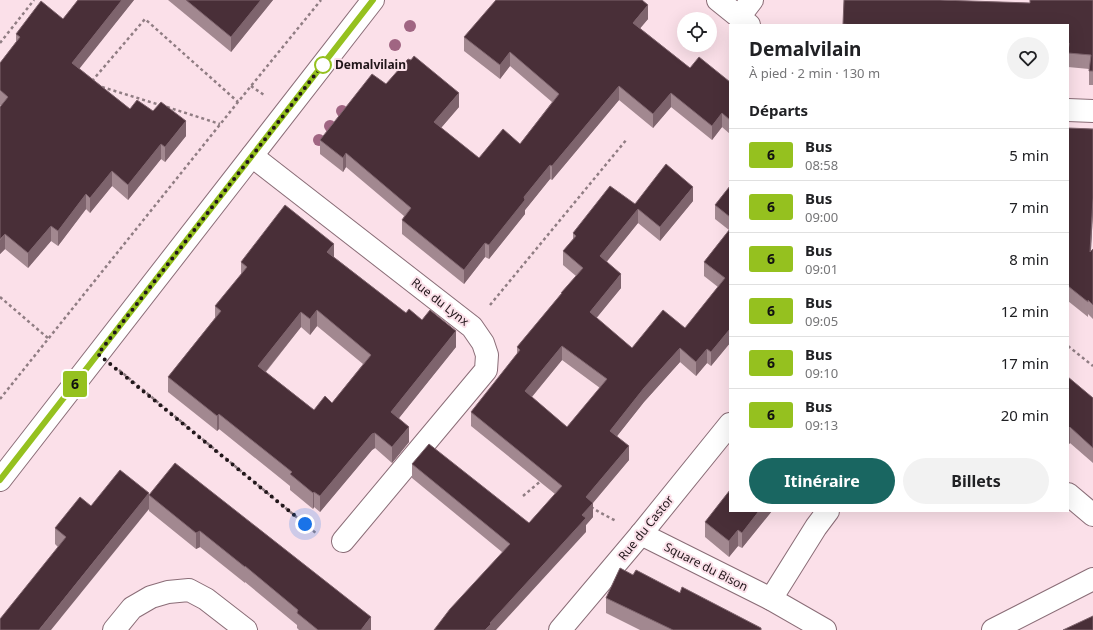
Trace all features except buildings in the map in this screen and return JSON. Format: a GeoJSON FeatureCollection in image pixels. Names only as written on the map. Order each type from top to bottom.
{"type":"FeatureCollection","features":[{"type":"Feature","properties":{"kind":"street"},"geometry":{"type":"LineString","coordinates":[[0,480],[373,0]]}},
{"type":"Feature","properties":{"kind":"street"},"geometry":{"type":"LineString","coordinates":[[718,0],[744,21],[752,0]]}},
{"type":"Feature","properties":{"kind":"street"},"geometry":{"type":"LineString","coordinates":[[1069,110],[1093,111]]}},
{"type":"Feature","properties":{"kind":"street","name":"Rue du Lynx"},"geometry":{"type":"LineString","coordinates":[[252,156],[472,327],[483,343],[487,355],[486,370],[343,541]]}},
{"type":"Feature","properties":{"kind":"street","name":"Rue du Castor"},"geometry":{"type":"LineString","coordinates":[[560,630],[642,534],[729,425]]}},
{"type":"Feature","properties":{"kind":"street"},"geometry":{"type":"LineString","coordinates":[[1069,495],[1093,515]]}},
{"type":"Feature","properties":{"kind":"street"},"geometry":{"type":"LineString","coordinates":[[771,599],[816,527],[827,512]]}},
{"type":"Feature","properties":{"kind":"street","name":"Square du Bison"},"geometry":{"type":"LineString","coordinates":[[642,534],[771,599],[825,630]]}},
{"type":"Feature","properties":{"kind":"street"},"geometry":{"type":"LineString","coordinates":[[993,630],[1093,579]]}},
{"type":"Feature","properties":{"kind":"street"},"geometry":{"type":"LineString","coordinates":[[114,630],[132,608],[151,597],[168,592],[189,590],[206,599],[246,630]]}},
{"type":"Feature","properties":{"kind":"path"},"geometry":{"type":"LineString","coordinates":[[0,43],[34,0]]}},
{"type":"Feature","properties":{"kind":"path"},"geometry":{"type":"LineString","coordinates":[[0,399],[321,0]]}},
{"type":"Feature","properties":{"kind":"path"},"geometry":{"type":"LineString","coordinates":[[90,84],[145,20],[238,102]]}},
{"type":"Feature","properties":{"kind":"path"},"geometry":{"type":"LineString","coordinates":[[97,86],[220,124]]}},
{"type":"Feature","properties":{"kind":"path"},"geometry":{"type":"LineString","coordinates":[[472,327],[626,139]]}},
{"type":"Feature","properties":{"kind":"path"},"geometry":{"type":"LineString","coordinates":[[0,297],[48,339]]}},
{"type":"Feature","properties":{"kind":"path"},"geometry":{"type":"LineString","coordinates":[[1069,347],[1093,366]]}},
{"type":"Feature","properties":{"kind":"path"},"geometry":{"type":"LineString","coordinates":[[98,354],[317,534],[343,541]]}},
{"type":"Feature","properties":{"kind":"path"},"geometry":{"type":"LineString","coordinates":[[523,496],[543,478]]}},
{"type":"Feature","properties":{"kind":"path"},"geometry":{"type":"LineString","coordinates":[[586,503],[599,512],[642,534]]}},
{"type":"Feature","properties":{"kind":"bus line","name":"6"},"geometry":{"type":"LineString","coordinates":[[0,480],[373,0]]}},
{"type":"Feature","properties":{"kind":"place","name":"Demalvilain"},"geometry":{"type":"Point","coordinates":[323,65]}},
{"type":"Feature","properties":{"kind":"route"},"geometry":{"type":"LineString","coordinates":[[305,524],[98,354],[325,62],[323,65]]}}]}
